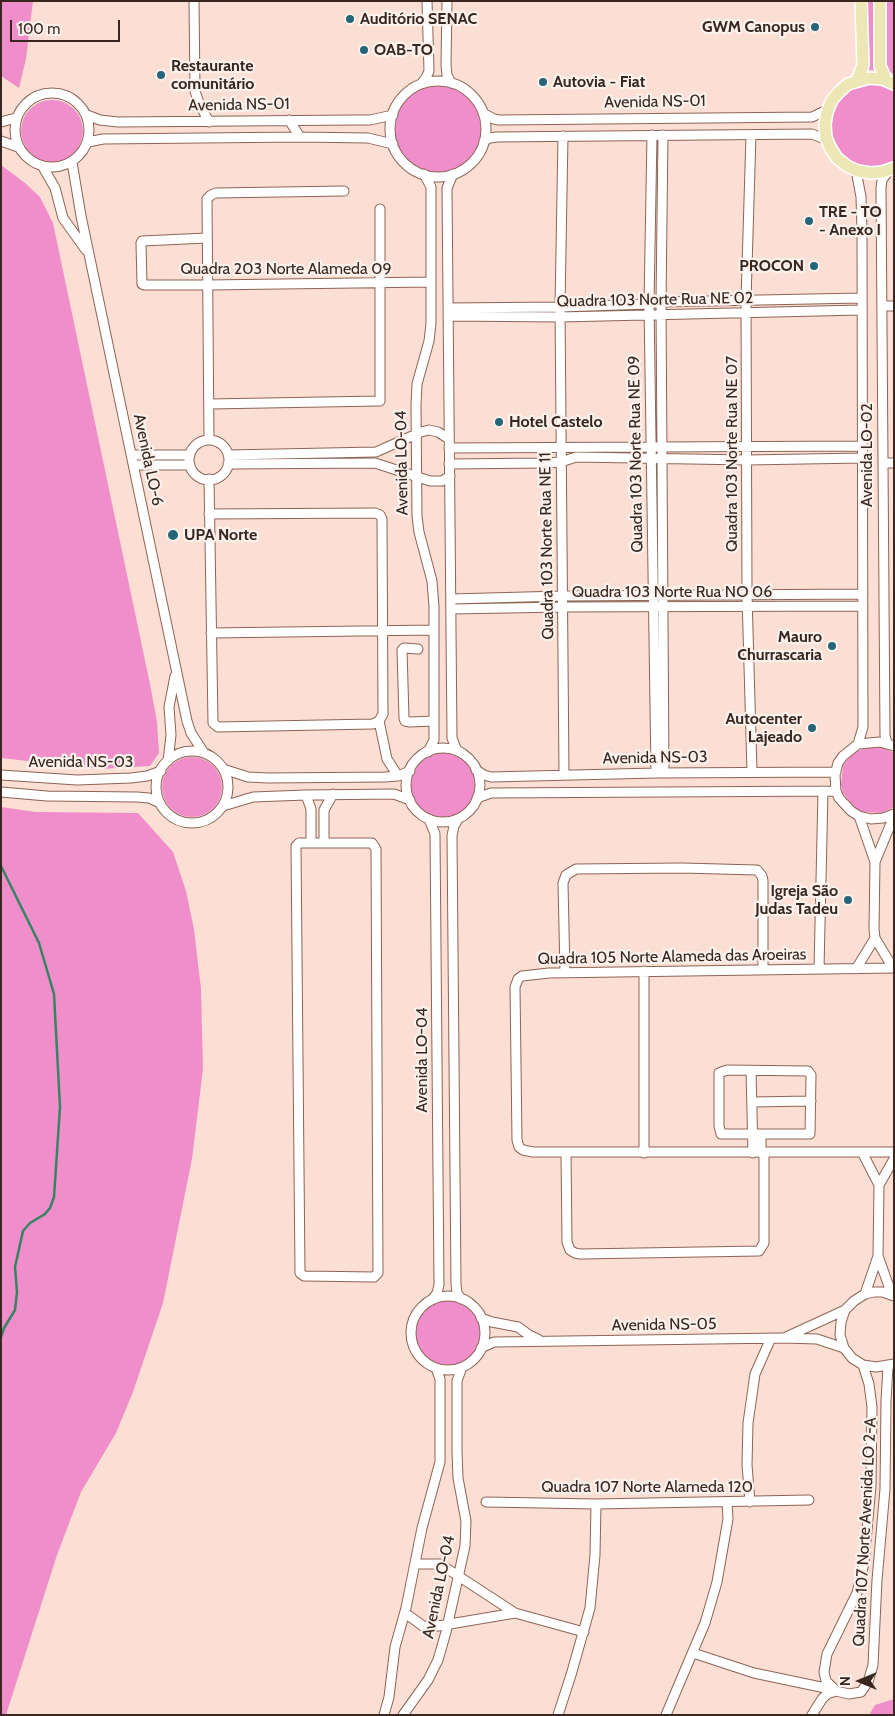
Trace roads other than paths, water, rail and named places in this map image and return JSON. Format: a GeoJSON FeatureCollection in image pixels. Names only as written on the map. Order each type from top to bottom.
{"type":"FeatureCollection","features":[{"type":"Feature","properties":{"kind":"main road"},"geometry":{"type":"LineString","coordinates":[[857,81],[863,65],[861,1]]}},
{"type":"Feature","properties":{"kind":"main road"},"geometry":{"type":"LineString","coordinates":[[880,1],[880,66],[890,82]]}},
{"type":"Feature","properties":{"kind":"main road"},"geometry":{"type":"LineString","coordinates":[[890,82],[869,78],[847,85],[832,100],[827,110],[824,127],[832,151],[839,160],[856,170],[873,173],[892,169]]}},
{"type":"Feature","properties":{"kind":"street"},"geometry":{"type":"LineString","coordinates":[[194,1],[195,91],[209,122]]}},
{"type":"Feature","properties":{"kind":"street"},"geometry":{"type":"LineString","coordinates":[[421,84],[428,76],[429,71],[427,1]]}},
{"type":"Feature","properties":{"kind":"street"},"geometry":{"type":"LineString","coordinates":[[447,1],[446,65],[447,75],[451,83]]}},
{"type":"Feature","properties":{"kind":"street"},"geometry":{"type":"LineString","coordinates":[[436,81],[451,83],[463,88],[478,103],[483,113],[486,127],[484,141],[481,150],[465,168],[453,174],[440,176],[424,174],[414,170],[399,156],[393,144],[391,130],[393,115],[402,98],[421,84],[436,81]]}},
{"type":"Feature","properties":{"kind":"street"},"geometry":{"type":"LineString","coordinates":[[54,92],[67,95],[77,101],[87,115],[90,131],[88,142],[82,153],[72,162],[58,167],[43,167],[31,161],[18,147],[15,136],[16,118],[22,107],[31,98],[42,93],[54,92]]}},
{"type":"Feature","properties":{"kind":"street","name":"Avenida NS-01"},"geometry":{"type":"LineString","coordinates":[[483,113],[496,120],[518,120],[812,117],[827,110]]}},
{"type":"Feature","properties":{"kind":"street","name":"Avenida NS-01"},"geometry":{"type":"LineString","coordinates":[[87,115],[100,120],[118,122],[370,120],[393,115]]}},
{"type":"Feature","properties":{"kind":"street"},"geometry":{"type":"LineString","coordinates":[[1,122],[16,118]]}},
{"type":"Feature","properties":{"kind":"street"},"geometry":{"type":"LineString","coordinates":[[289,120],[300,137]]}},
{"type":"Feature","properties":{"kind":"street","name":"Avenida NS-01"},"geometry":{"type":"LineString","coordinates":[[484,141],[497,136],[814,134],[828,142]]}},
{"type":"Feature","properties":{"kind":"street","name":"Quadra 103 Norte Rua NE 07"},"geometry":{"type":"LineString","coordinates":[[750,135],[746,300],[746,446],[747,595],[752,772]]}},
{"type":"Feature","properties":{"kind":"street","name":"Quadra 103 Norte Rua NE 11"},"geometry":{"type":"LineString","coordinates":[[563,136],[560,317],[564,775]]}},
{"type":"Feature","properties":{"kind":"street","name":"Quadra 103 Norte Rua NE 09"},"geometry":{"type":"LineString","coordinates":[[652,136],[649,304],[656,447],[661,457],[663,596],[660,773]]}},
{"type":"Feature","properties":{"kind":"street","name":"Quadra 103 Norte Rua NE 09"},"geometry":{"type":"LineString","coordinates":[[660,773],[652,607],[651,458],[656,447],[661,314],[663,136]]}},
{"type":"Feature","properties":{"kind":"street","name":"Avenida NS-01"},"geometry":{"type":"LineString","coordinates":[[88,142],[103,139],[300,137],[368,138],[393,144]]}},
{"type":"Feature","properties":{"kind":"street"},"geometry":{"type":"LineString","coordinates":[[1,141],[18,147]]}},
{"type":"Feature","properties":{"kind":"street","name":"Avenida LO-6"},"geometry":{"type":"LineString","coordinates":[[72,162],[81,216],[188,725],[204,753]]}},
{"type":"Feature","properties":{"kind":"street"},"geometry":{"type":"LineString","coordinates":[[43,167],[55,188],[63,218],[82,242],[91,259]]}},
{"type":"Feature","properties":{"kind":"street","name":"Avenida LO-02"},"geometry":{"type":"LineString","coordinates":[[891,745],[885,735],[889,600],[883,463],[881,188],[882,180],[892,169]]}},
{"type":"Feature","properties":{"kind":"street","name":"Avenida LO-02"},"geometry":{"type":"LineString","coordinates":[[856,170],[861,206],[863,606],[863,727],[862,737],[858,744]]}},
{"type":"Feature","properties":{"kind":"street","name":"Avenida LO-04"},"geometry":{"type":"LineString","coordinates":[[424,174],[431,187],[430,333],[417,384],[416,477],[419,532],[432,581],[434,740],[428,752]]}},
{"type":"Feature","properties":{"kind":"street"},"geometry":{"type":"LineString","coordinates":[[453,174],[448,188],[448,312],[452,738],[457,752]]}},
{"type":"Feature","properties":{"kind":"street"},"geometry":{"type":"LineString","coordinates":[[209,440],[206,205],[210,196],[216,193],[344,191]]}},
{"type":"Feature","properties":{"kind":"street"},"geometry":{"type":"LineString","coordinates":[[208,404],[380,401],[380,209]]}},
{"type":"Feature","properties":{"kind":"street","name":"Quadra 203 Norte Alameda 09"},"geometry":{"type":"LineString","coordinates":[[207,238],[145,240],[141,242],[142,284],[381,284],[431,282]]}},
{"type":"Feature","properties":{"kind":"street","name":"Quadra 103 Norte Rua NE 02"},"geometry":{"type":"LineString","coordinates":[[448,312],[661,302],[861,298]]}},
{"type":"Feature","properties":{"kind":"street"},"geometry":{"type":"LineString","coordinates":[[882,306],[894,306]]}},
{"type":"Feature","properties":{"kind":"street","name":"Quadra 103 Norte Rua NE 02"},"geometry":{"type":"LineString","coordinates":[[448,312],[560,317],[861,310]]}},
{"type":"Feature","properties":{"kind":"street"},"geometry":{"type":"LineString","coordinates":[[228,459],[376,452],[429,430],[438,432],[449,443],[561,447],[862,446]]}},
{"type":"Feature","properties":{"kind":"street"},"geometry":{"type":"LineString","coordinates":[[209,440],[219,443],[225,449],[228,459],[222,474],[217,478],[209,479],[197,475],[190,465],[190,455],[192,449],[197,444],[209,440]]}},
{"type":"Feature","properties":{"kind":"street"},"geometry":{"type":"LineString","coordinates":[[883,444],[894,444]]}},
{"type":"Feature","properties":{"kind":"street"},"geometry":{"type":"LineString","coordinates":[[132,455],[190,455]]}},
{"type":"Feature","properties":{"kind":"street"},"geometry":{"type":"LineString","coordinates":[[450,464],[561,462],[576,457],[747,460],[862,458]]}},
{"type":"Feature","properties":{"kind":"street"},"geometry":{"type":"LineString","coordinates":[[228,459],[375,463],[434,482],[442,481],[450,476]]}},
{"type":"Feature","properties":{"kind":"street"},"geometry":{"type":"LineString","coordinates":[[883,463],[894,463]]}},
{"type":"Feature","properties":{"kind":"street"},"geometry":{"type":"LineString","coordinates":[[134,466],[190,465]]}},
{"type":"Feature","properties":{"kind":"street"},"geometry":{"type":"LineString","coordinates":[[209,479],[211,720],[214,725],[218,727],[373,724],[379,721],[383,714],[383,631],[382,519],[378,514],[210,514]]}},
{"type":"Feature","properties":{"kind":"street","name":"Quadra 103 Norte Rua NO 06"},"geometry":{"type":"LineString","coordinates":[[451,599],[562,596],[862,594]]}},
{"type":"Feature","properties":{"kind":"street","name":"Quadra 103 Norte Rua NO 06"},"geometry":{"type":"LineString","coordinates":[[451,609],[863,606]]}},
{"type":"Feature","properties":{"kind":"street"},"geometry":{"type":"LineString","coordinates":[[211,633],[434,630]]}},
{"type":"Feature","properties":{"kind":"street"},"geometry":{"type":"LineString","coordinates":[[418,649],[404,648],[401,651],[404,718],[405,721],[410,722],[434,721]]}},
{"type":"Feature","properties":{"kind":"street"},"geometry":{"type":"LineString","coordinates":[[168,761],[171,735],[169,707],[176,668]]}},
{"type":"Feature","properties":{"kind":"street"},"geometry":{"type":"LineString","coordinates":[[379,721],[387,760],[398,776]]}},
{"type":"Feature","properties":{"kind":"street"},"geometry":{"type":"LineString","coordinates":[[891,745],[875,742],[858,744],[843,756],[836,772],[836,791],[844,804],[859,816],[871,819],[894,815]]}},
{"type":"Feature","properties":{"kind":"street"},"geometry":{"type":"LineString","coordinates":[[457,752],[442,749],[428,752],[417,760],[410,771],[407,787],[410,800],[417,811],[429,819],[441,822],[458,819],[470,810],[477,798],[480,783],[476,770]]}},
{"type":"Feature","properties":{"kind":"street"},"geometry":{"type":"LineString","coordinates":[[160,803],[157,785],[161,771],[168,761],[185,752],[204,753],[214,759],[223,769],[227,777],[228,789],[223,806]]}},
{"type":"Feature","properties":{"kind":"street","name":"Avenida NS-03"},"geometry":{"type":"LineString","coordinates":[[457,752],[468,758],[476,770],[491,777],[660,773],[836,772]]}},
{"type":"Feature","properties":{"kind":"street"},"geometry":{"type":"LineString","coordinates":[[223,769],[253,778],[385,777],[398,776],[410,771]]}},
{"type":"Feature","properties":{"kind":"street","name":"Avenida NS-03"},"geometry":{"type":"LineString","coordinates":[[1,775],[68,779],[131,778],[161,771]]}},
{"type":"Feature","properties":{"kind":"street"},"geometry":{"type":"LineString","coordinates":[[819,969],[823,791]]}},
{"type":"Feature","properties":{"kind":"street","name":"Avenida NS-03"},"geometry":{"type":"LineString","coordinates":[[477,798],[491,793],[836,791]]}},
{"type":"Feature","properties":{"kind":"street","name":"Avenida NS-03"},"geometry":{"type":"LineString","coordinates":[[1,792],[48,796],[149,798],[160,803],[173,817],[191,823],[208,820],[223,806],[253,797],[394,794],[410,800]]}},
{"type":"Feature","properties":{"kind":"street"},"geometry":{"type":"LineString","coordinates":[[324,843],[324,810],[332,794]]}},
{"type":"Feature","properties":{"kind":"street"},"geometry":{"type":"LineString","coordinates":[[306,795],[311,808],[311,843]]}},
{"type":"Feature","properties":{"kind":"street"},"geometry":{"type":"LineString","coordinates":[[856,969],[875,938],[876,862],[894,815]]}},
{"type":"Feature","properties":{"kind":"street"},"geometry":{"type":"LineString","coordinates":[[859,816],[876,862]]}},
{"type":"Feature","properties":{"kind":"street","name":"Avenida LO-04"},"geometry":{"type":"LineString","coordinates":[[429,819],[435,834],[439,1285],[438,1291],[432,1300]]}},
{"type":"Feature","properties":{"kind":"street","name":"Avenida LO-04"},"geometry":{"type":"LineString","coordinates":[[458,819],[452,836],[456,1291],[461,1299]]}},
{"type":"Feature","properties":{"kind":"street"},"geometry":{"type":"LineString","coordinates":[[299,843],[311,843],[372,843],[376,849],[378,1273],[374,1277],[304,1276],[300,1273],[296,846],[299,843]]}},
{"type":"Feature","properties":{"kind":"street"},"geometry":{"type":"LineString","coordinates":[[565,972],[563,883],[566,875],[576,869],[682,868],[757,870],[762,876],[763,881],[763,970]]}},
{"type":"Feature","properties":{"kind":"street"},"geometry":{"type":"LineString","coordinates":[[875,938],[893,968]]}},
{"type":"Feature","properties":{"kind":"street","name":"Quadra 105 Norte Alameda das Aroeiras"},"geometry":{"type":"LineString","coordinates":[[893,968],[565,972],[525,975],[518,979],[515,987],[517,1143],[527,1152],[894,1152]]}},
{"type":"Feature","properties":{"kind":"street"},"geometry":{"type":"LineString","coordinates":[[644,971],[644,1153]]}},
{"type":"Feature","properties":{"kind":"street"},"geometry":{"type":"LineString","coordinates":[[727,1070],[808,1071],[811,1075],[811,1101],[810,1134],[724,1135],[719,1132],[719,1073],[727,1070]]}},
{"type":"Feature","properties":{"kind":"street"},"geometry":{"type":"LineString","coordinates":[[566,1153],[567,1242],[570,1250],[580,1254],[759,1251],[764,1243],[759,1153],[752,1102],[751,1071]]}},
{"type":"Feature","properties":{"kind":"street"},"geometry":{"type":"LineString","coordinates":[[752,1102],[811,1101]]}},
{"type":"Feature","properties":{"kind":"street"},"geometry":{"type":"LineString","coordinates":[[862,1152],[879,1185],[878,1256],[865,1294]]}},
{"type":"Feature","properties":{"kind":"street"},"geometry":{"type":"LineString","coordinates":[[879,1185],[894,1159]]}},
{"type":"Feature","properties":{"kind":"street"},"geometry":{"type":"LineString","coordinates":[[878,1256],[893,1295]]}},
{"type":"Feature","properties":{"kind":"street"},"geometry":{"type":"LineString","coordinates":[[783,1338],[845,1310],[865,1294],[883,1292],[893,1295]]}},
{"type":"Feature","properties":{"kind":"street"},"geometry":{"type":"LineString","coordinates":[[461,1299],[446,1296],[432,1300],[424,1305],[416,1315],[412,1324],[411,1336],[418,1355],[436,1368],[450,1370],[462,1367],[473,1359],[481,1348],[484,1332],[481,1318]]}},
{"type":"Feature","properties":{"kind":"street","name":"Avenida NS-05"},"geometry":{"type":"LineString","coordinates":[[461,1299],[474,1308],[481,1318],[518,1327],[529,1336],[545,1341]]}},
{"type":"Feature","properties":{"kind":"street"},"geometry":{"type":"LineString","coordinates":[[845,1310],[841,1322],[840,1335],[844,1348],[852,1358],[863,1365],[876,1368],[891,1365]]}},
{"type":"Feature","properties":{"kind":"street"},"geometry":{"type":"LineString","coordinates":[[750,1502],[747,1465],[748,1423],[755,1374],[771,1338]]}},
{"type":"Feature","properties":{"kind":"street","name":"Avenida NS-05"},"geometry":{"type":"LineString","coordinates":[[481,1348],[494,1342],[783,1338],[817,1339],[844,1348]]}},
{"type":"Feature","properties":{"kind":"street","name":"Quadra 107 Norte Avenida LO 2-A"},"geometry":{"type":"LineString","coordinates":[[863,1365],[869,1384],[872,1407],[871,1486],[864,1563],[857,1593],[827,1654],[824,1672],[826,1681],[836,1690],[849,1694],[861,1692],[868,1682],[874,1664],[877,1580],[885,1489],[886,1401],[891,1365]]}},
{"type":"Feature","properties":{"kind":"street","name":"Avenida LO-04"},"geometry":{"type":"LineString","coordinates":[[403,1715],[431,1674],[443,1644],[459,1576],[466,1533],[457,1451],[457,1381],[462,1367]]}},
{"type":"Feature","properties":{"kind":"street","name":"Avenida LO-04"},"geometry":{"type":"LineString","coordinates":[[384,1715],[389,1697],[395,1647],[405,1613],[422,1528],[440,1462],[440,1378],[436,1368]]}},
{"type":"Feature","properties":{"kind":"street","name":"Quadra 107 Norte Alameda 120"},"geometry":{"type":"LineString","coordinates":[[486,1502],[596,1504],[808,1500]]}},
{"type":"Feature","properties":{"kind":"street"},"geometry":{"type":"LineString","coordinates":[[666,1715],[705,1623],[717,1582],[728,1520],[727,1502]]}},
{"type":"Feature","properties":{"kind":"street"},"geometry":{"type":"LineString","coordinates":[[558,1715],[588,1618],[592,1592],[596,1504]]}},
{"type":"Feature","properties":{"kind":"street"},"geometry":{"type":"LineString","coordinates":[[416,1564],[440,1564],[514,1613],[584,1632]]}},
{"type":"Feature","properties":{"kind":"street"},"geometry":{"type":"LineString","coordinates":[[405,1613],[420,1624],[428,1627],[514,1613]]}},
{"type":"Feature","properties":{"kind":"street"},"geometry":{"type":"LineString","coordinates":[[693,1653],[754,1673],[836,1690]]}},
{"type":"Feature","properties":{"kind":"street"},"geometry":{"type":"LineString","coordinates":[[812,1715],[822,1699],[836,1690]]}},
{"type":"Feature","properties":{"kind":"waterway"},"geometry":{"type":"LineString","coordinates":[[1,866],[39,943],[54,994],[60,1107],[54,1197],[50,1208],[45,1214],[30,1223],[23,1231],[15,1267],[17,1292],[15,1310],[1,1337]]}},
{"type":"Feature","properties":{"kind":"place","name":"Auditório SENAC"},"geometry":{"type":"Point","coordinates":[350,19]}},
{"type":"Feature","properties":{"kind":"place","name":"GWM Canopus"},"geometry":{"type":"Point","coordinates":[815,27]}},
{"type":"Feature","properties":{"kind":"place","name":"OAB-TO"},"geometry":{"type":"Point","coordinates":[364,50]}},
{"type":"Feature","properties":{"kind":"place","name":"Restaurante comunitário"},"geometry":{"type":"Point","coordinates":[161,75]}},
{"type":"Feature","properties":{"kind":"place","name":"Autovia - Fiat"},"geometry":{"type":"Point","coordinates":[543,82]}},
{"type":"Feature","properties":{"kind":"place","name":"TRE - TO - Anexo I"},"geometry":{"type":"Point","coordinates":[809,221]}},
{"type":"Feature","properties":{"kind":"place","name":"PROCON"},"geometry":{"type":"Point","coordinates":[814,266]}},
{"type":"Feature","properties":{"kind":"place","name":"Hotel Castelo"},"geometry":{"type":"Point","coordinates":[499,422]}},
{"type":"Feature","properties":{"kind":"place","name":"UPA Norte"},"geometry":{"type":"Point","coordinates":[173,535]}},
{"type":"Feature","properties":{"kind":"place","name":"Mauro Churrascaria"},"geometry":{"type":"Point","coordinates":[832,646]}},
{"type":"Feature","properties":{"kind":"place","name":"Autocenter Lajeado"},"geometry":{"type":"Point","coordinates":[812,728]}},
{"type":"Feature","properties":{"kind":"place","name":"Igreja São Judas Tadeu"},"geometry":{"type":"Point","coordinates":[848,900]}}]}
